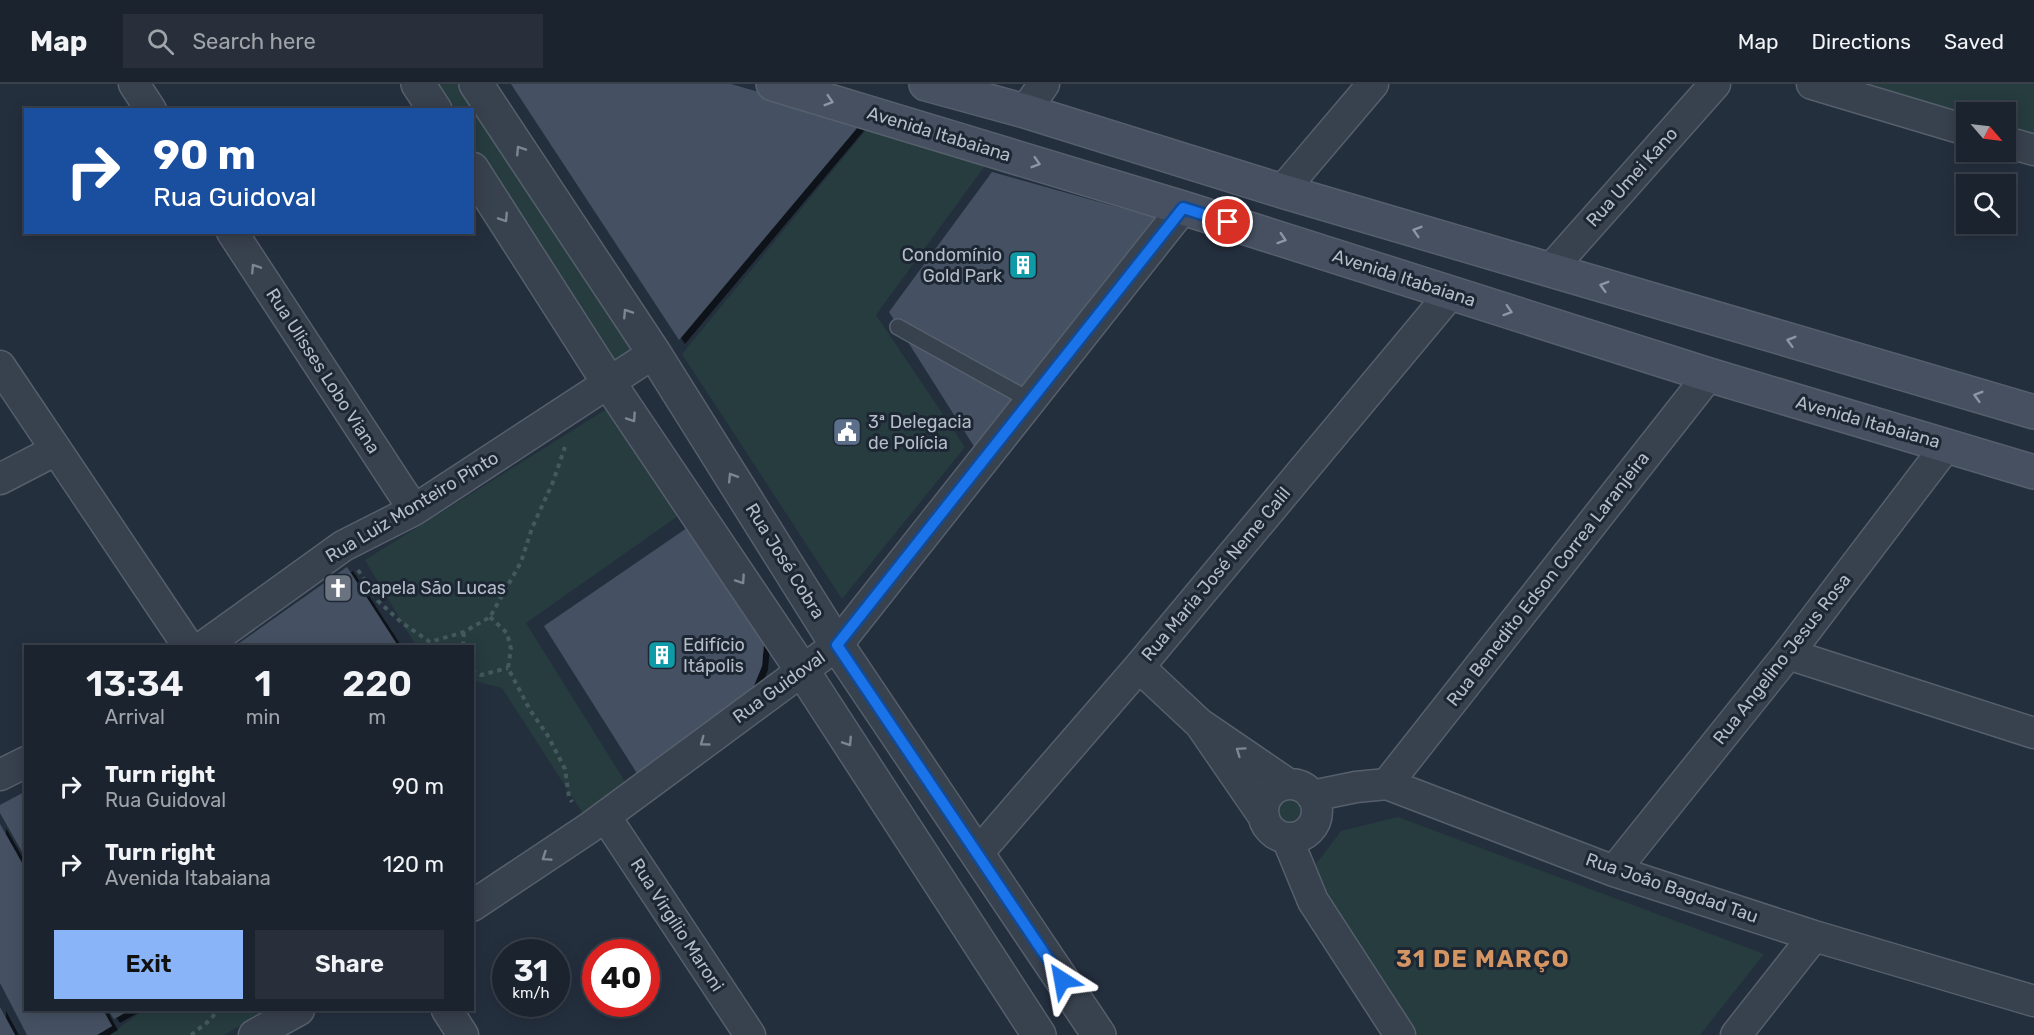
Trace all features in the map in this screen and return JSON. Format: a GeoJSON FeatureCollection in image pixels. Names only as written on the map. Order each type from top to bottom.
{"type":"FeatureCollection","features":[{"type":"Feature","properties":{"kind":"main road","name":"Avenida Itabaiana"},"geometry":{"type":"LineString","coordinates":[[773,84],[1183,208],[1709,375],[2034,472]]}},
{"type":"Feature","properties":{"kind":"main road"},"geometry":{"type":"LineString","coordinates":[[926,84],[1025,111],[1550,270],[2034,412]]}},
{"type":"Feature","properties":{"kind":"street"},"geometry":{"type":"LineString","coordinates":[[134,84],[150,108]]}},
{"type":"Feature","properties":{"kind":"street"},"geometry":{"type":"LineString","coordinates":[[418,84],[434,108]]}},
{"type":"Feature","properties":{"kind":"street","name":"Rua José Cobra"},"geometry":{"type":"LineString","coordinates":[[476,84],[654,353],[837,645],[1099,1035]]}},
{"type":"Feature","properties":{"kind":"street"},"geometry":{"type":"LineString","coordinates":[[1025,111],[1044,84]]}},
{"type":"Feature","properties":{"kind":"street"},"geometry":{"type":"LineString","coordinates":[[1282,190],[1373,84]]}},
{"type":"Feature","properties":{"kind":"street","name":"Rua Umei Kano"},"geometry":{"type":"LineString","coordinates":[[1550,270],[1715,84]]}},
{"type":"Feature","properties":{"kind":"street"},"geometry":{"type":"LineString","coordinates":[[1812,84],[1956,127]]}},
{"type":"Feature","properties":{"kind":"street"},"geometry":{"type":"LineString","coordinates":[[2016,145],[2034,150]]}},
{"type":"Feature","properties":{"kind":"street"},"geometry":{"type":"LineString","coordinates":[[474,172],[609,383],[801,670],[1039,1035]]}},
{"type":"Feature","properties":{"kind":"street","name":"Rua Guidoval"},"geometry":{"type":"LineString","coordinates":[[474,905],[597,822],[837,645],[1183,208]]}},
{"type":"Feature","properties":{"kind":"street","name":"Rua Ulisses Lobo Viana"},"geometry":{"type":"LineString","coordinates":[[233,234],[414,510]]}},
{"type":"Feature","properties":{"kind":"street","name":"Rua Maria José Neme Calil"},"geometry":{"type":"LineString","coordinates":[[978,853],[1139,667],[1451,293]]}},
{"type":"Feature","properties":{"kind":"street","name":"Rua Luiz Monteiro Pinto"},"geometry":{"type":"LineString","coordinates":[[205,645],[343,546],[414,510],[654,353]]}},
{"type":"Feature","properties":{"kind":"street"},"geometry":{"type":"LineString","coordinates":[[0,366],[187,645]]}},
{"type":"Feature","properties":{"kind":"street","name":"Rua Benedito Edson Correa Laranjeira"},"geometry":{"type":"LineString","coordinates":[[1387,783],[1709,375]]}},
{"type":"Feature","properties":{"kind":"street","name":"Rua Angelino Jesus Rosa"},"geometry":{"type":"LineString","coordinates":[[1614,871],[1788,654],[1947,445]]}},
{"type":"Feature","properties":{"kind":"street"},"geometry":{"type":"LineString","coordinates":[[0,478],[56,450]]}},
{"type":"Feature","properties":{"kind":"street"},"geometry":{"type":"LineString","coordinates":[[1788,654],[2034,732]]}},
{"type":"Feature","properties":{"kind":"street"},"geometry":{"type":"LineString","coordinates":[[1139,667],[1200,724],[1300,790],[1317,813],[1315,821],[1304,835],[1287,838],[1272,831],[1200,724]]}},
{"type":"Feature","properties":{"kind":"street"},"geometry":{"type":"LineString","coordinates":[[0,776],[24,763]]}},
{"type":"Feature","properties":{"kind":"street","name":"Rua João Bagdad Tau"},"geometry":{"type":"LineString","coordinates":[[1300,790],[1387,783],[1614,871],[1814,936],[2034,1001]]}},
{"type":"Feature","properties":{"kind":"street"},"geometry":{"type":"LineString","coordinates":[[1264,817],[1263,808],[1272,792],[1300,790]]}},
{"type":"Feature","properties":{"kind":"street","name":"Rua Virgílio Maroni"},"geometry":{"type":"LineString","coordinates":[[597,822],[750,1035]]}},
{"type":"Feature","properties":{"kind":"street"},"geometry":{"type":"LineString","coordinates":[[1287,838],[1313,901],[1400,1035]]}},
{"type":"Feature","properties":{"kind":"street"},"geometry":{"type":"LineString","coordinates":[[1736,1035],[1814,936]]}},
{"type":"Feature","properties":{"kind":"street"},"geometry":{"type":"LineString","coordinates":[[254,1035],[298,1011]]}},
{"type":"Feature","properties":{"kind":"street"},"geometry":{"type":"LineString","coordinates":[[448,1011],[463,1035]]}},
{"type":"Feature","properties":{"kind":"lane"},"geometry":{"type":"LineString","coordinates":[[898,327],[1030,400]]}},
{"type":"Feature","properties":{"kind":"path"},"geometry":{"type":"LineString","coordinates":[[343,546],[378,601],[401,622],[430,642],[464,632],[490,617],[521,562],[532,528],[566,449],[558,417]]}},
{"type":"Feature","properties":{"kind":"path"},"geometry":{"type":"LineString","coordinates":[[490,617],[507,633],[512,649],[508,668],[565,769],[569,796],[597,822]]}},
{"type":"Feature","properties":{"kind":"path"},"geometry":{"type":"LineString","coordinates":[[463,645],[464,632]]}},
{"type":"Feature","properties":{"kind":"path"},"geometry":{"type":"LineString","coordinates":[[474,671],[481,675],[508,668]]}},
{"type":"Feature","properties":{"kind":"path"},"geometry":{"type":"LineString","coordinates":[[191,1035],[217,1011]]}},
{"type":"Feature","properties":{"kind":"green space"},"geometry":{"type":"Polygon","coordinates":[[[426,84],[472,84],[645,350],[610,373],[474,159],[474,108],[441,108],[426,84]]]}},
{"type":"Feature","properties":{"kind":"green space"},"geometry":{"type":"Polygon","coordinates":[[[1831,84],[2034,84],[2034,145],[2016,140],[2016,102],[1956,102],[1956,122],[1831,84]]]}},
{"type":"Feature","properties":{"kind":"green space"},"geometry":{"type":"Polygon","coordinates":[[[867,129],[987,163],[876,315],[965,447],[842,599],[682,354],[867,129]]]}},
{"type":"Feature","properties":{"kind":"green space"},"geometry":{"type":"Polygon","coordinates":[[[613,405],[678,516],[526,623],[629,788],[589,823],[502,688],[474,681],[474,645],[415,645],[365,560],[613,405]]]}},
{"type":"Feature","properties":{"kind":"green space"},"geometry":{"type":"Polygon","coordinates":[[[1299,793],[1311,809],[1308,823],[1297,832],[1274,827],[1270,812],[1275,796],[1299,793]]]}},
{"type":"Feature","properties":{"kind":"green space"},"geometry":{"type":"Polygon","coordinates":[[[1398,817],[1764,954],[1700,1035],[1409,1035],[1331,922],[1316,864],[1341,831],[1398,817]]]}},
{"type":"Feature","properties":{"kind":"green space"},"geometry":{"type":"Polygon","coordinates":[[[143,1011],[266,1011],[224,1035],[109,1035],[143,1011]]]}},
{"type":"Feature","properties":{"kind":"building"},"geometry":{"type":"Polygon","coordinates":[[[511,84],[731,84],[862,122],[679,340],[511,84]]]}},
{"type":"Feature","properties":{"kind":"building","name":"Condomínio Gold Park"},"geometry":{"type":"Polygon","coordinates":[[[992,172],[1160,219],[975,448],[889,312],[992,172]]]}},
{"type":"Feature","properties":{"kind":"building","name":"Edifício Itápolis"},"geometry":{"type":"Polygon","coordinates":[[[687,528],[753,622],[764,643],[762,666],[751,693],[638,775],[544,626],[687,528]]]}},
{"type":"Feature","properties":{"kind":"building","name":"Capela São Lucas"},"geometry":{"type":"Polygon","coordinates":[[[347,567],[397,645],[236,645],[347,567]]]}},
{"type":"Feature","properties":{"kind":"building"},"geometry":{"type":"Polygon","coordinates":[[[24,792],[24,855],[0,813],[0,805],[24,792]]]}},
{"type":"Feature","properties":{"kind":"building"},"geometry":{"type":"Polygon","coordinates":[[[0,824],[24,866],[24,1011],[104,1011],[112,1026],[97,1035],[27,1035],[0,983],[0,824]]]}},
{"type":"Feature","properties":{"kind":"building"},"geometry":{"type":"Polygon","coordinates":[[[0,1007],[15,1035],[0,1035],[0,1007]]]}},
{"type":"Feature","properties":{"kind":"building"},"geometry":{"type":"Polygon","coordinates":[[[109,1011],[128,1011],[114,1019],[109,1011]]]}},
{"type":"Feature","properties":{"kind":"place","name":"Condomínio Gold Park"},"geometry":{"type":"Point","coordinates":[1023,265]}},
{"type":"Feature","properties":{"kind":"place","name":"3ª Delegacia de Polícia"},"geometry":{"type":"Point","coordinates":[847,432]}},
{"type":"Feature","properties":{"kind":"place","name":"Capela São Lucas"},"geometry":{"type":"Point","coordinates":[338,588]}},
{"type":"Feature","properties":{"kind":"place","name":"Edifício Itápolis"},"geometry":{"type":"Point","coordinates":[662,655]}},
{"type":"Feature","properties":{"kind":"district","name":"31 DE MARÇO"},"geometry":{"type":"Point","coordinates":[1483,959]}},
{"type":"Feature","properties":{"kind":"route"},"geometry":{"type":"LineString","coordinates":[[1062,980],[837,645],[1183,208],[1228,222]]}}]}
